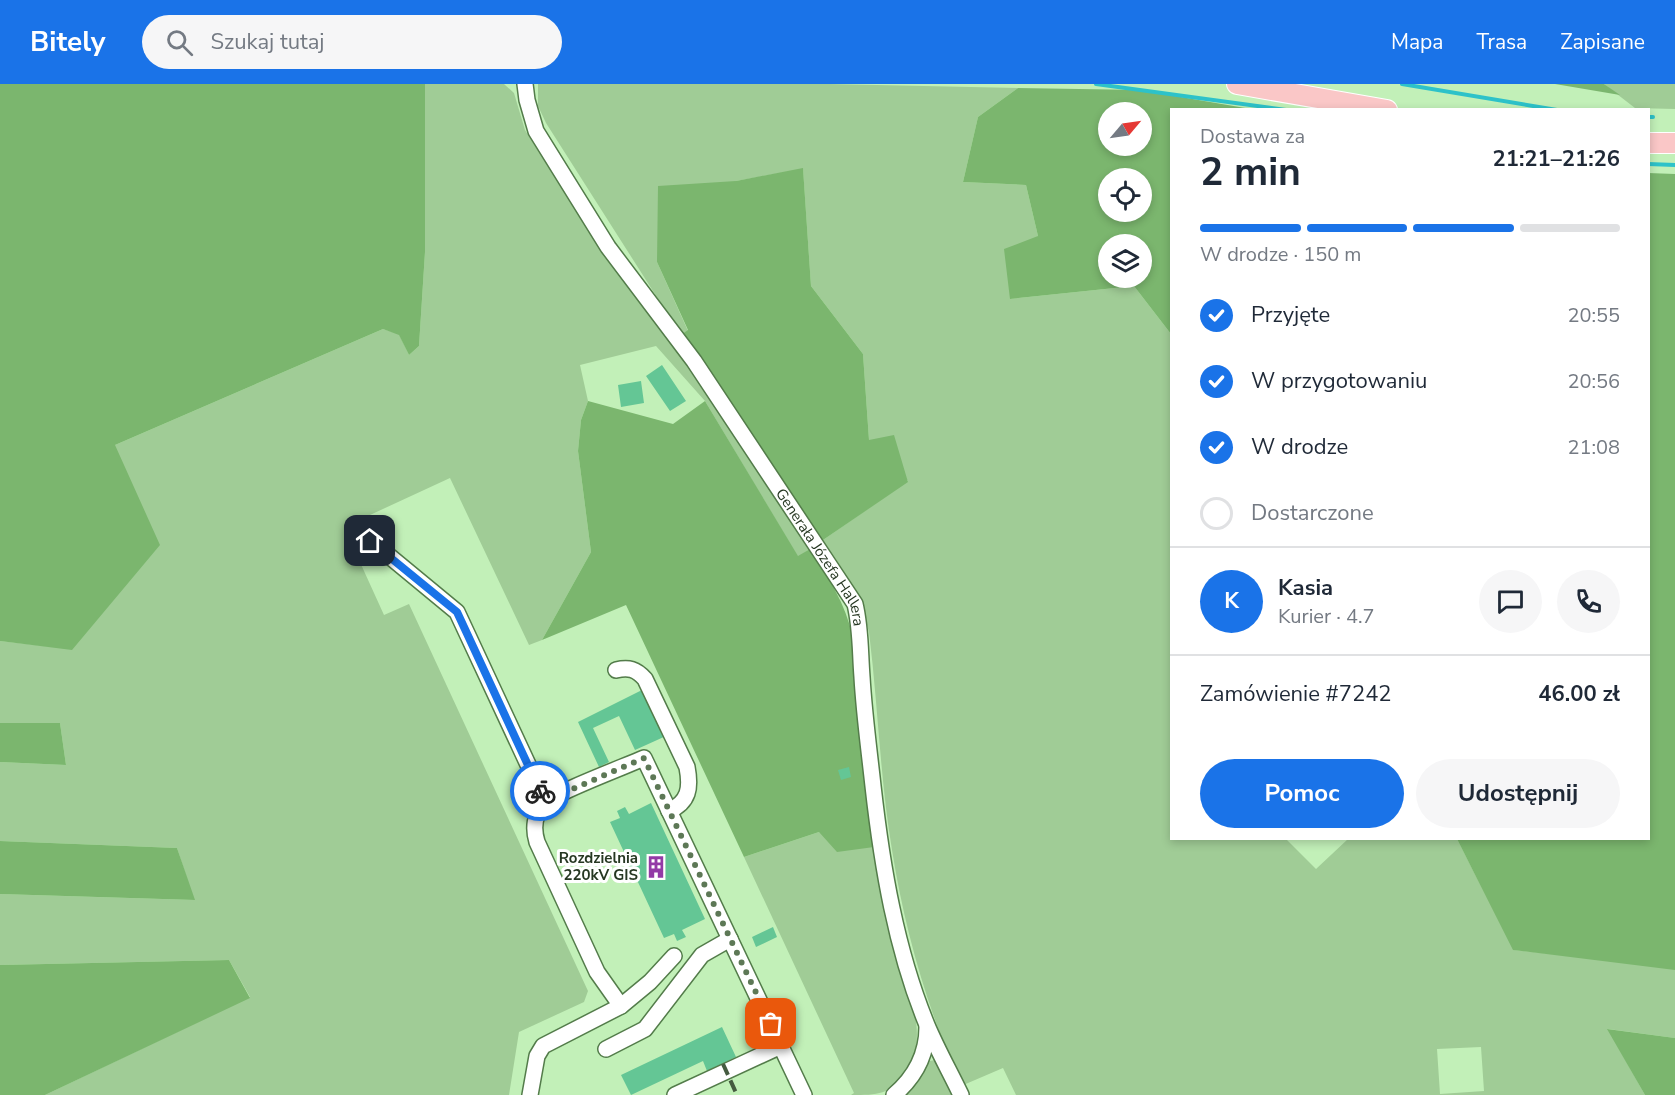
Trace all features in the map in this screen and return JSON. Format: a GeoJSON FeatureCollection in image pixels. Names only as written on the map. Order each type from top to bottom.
{"type":"FeatureCollection","features":[{"type":"Feature","properties":{"kind":"main road"},"geometry":{"type":"LineString","coordinates":[[1237,84],[1375,108]]}},
{"type":"Feature","properties":{"kind":"main road"},"geometry":{"type":"LineString","coordinates":[[1650,143],[1675,143]]}},
{"type":"Feature","properties":{"kind":"street","name":"Generała Józefa Hallera"},"geometry":{"type":"LineString","coordinates":[[525,84],[528,107],[536,131],[602,239],[694,361],[855,604],[861,636],[862,684],[873,784],[887,881],[900,942],[927,1024],[961,1095]]}},
{"type":"Feature","properties":{"kind":"street"},"geometry":{"type":"LineString","coordinates":[[370,541],[457,612],[545,801]]}},
{"type":"Feature","properties":{"kind":"street"},"geometry":{"type":"LineString","coordinates":[[616,670],[626,668],[638,671],[645,679],[687,767],[690,782],[687,797],[679,806],[669,811]]}},
{"type":"Feature","properties":{"kind":"street"},"geometry":{"type":"LineString","coordinates":[[621,1006],[597,972],[537,842],[535,819],[545,801],[644,758],[804,1095]]}},
{"type":"Feature","properties":{"kind":"street"},"geometry":{"type":"LineString","coordinates":[[606,1049],[645,1029],[702,955],[730,939]]}},
{"type":"Feature","properties":{"kind":"street"},"geometry":{"type":"LineString","coordinates":[[530,1095],[537,1056],[543,1046],[621,1006],[650,982],[674,956]]}},
{"type":"Feature","properties":{"kind":"street"},"geometry":{"type":"LineString","coordinates":[[894,1095],[909,1081],[921,1060],[927,1040],[927,1024]]}},
{"type":"Feature","properties":{"kind":"street"},"geometry":{"type":"LineString","coordinates":[[675,1095],[781,1046]]}},
{"type":"Feature","properties":{"kind":"green space"},"geometry":{"type":"Polygon","coordinates":[[[0,84],[425,84],[425,252],[419,346],[409,355],[399,335],[383,329],[115,445],[160,545],[72,650],[0,641],[0,84]]]}},
{"type":"Feature","properties":{"kind":"green space"},"geometry":{"type":"Polygon","coordinates":[[[425,84],[504,84],[514,93],[525,130],[609,262],[683,359],[810,549],[798,557],[705,401],[656,346],[580,365],[588,401],[581,420],[578,451],[591,552],[542,640],[529,645],[450,478],[344,527],[384,615],[409,604],[588,991],[584,1002],[519,1032],[509,1095],[45,1095],[250,997],[229,960],[0,965],[0,894],[194,900],[177,848],[0,841],[0,762],[66,765],[60,723],[0,723],[0,641],[72,649],[115,445],[383,329],[399,334],[409,355],[419,346],[425,252],[425,84]]]}},
{"type":"Feature","properties":{"kind":"green space"},"geometry":{"type":"Polygon","coordinates":[[[538,84],[830,84],[1018,88],[978,117],[963,182],[1026,185],[1038,236],[1010,299],[1136,288],[1170,333],[1170,840],[1287,840],[1316,869],[1347,840],[1458,840],[1514,950],[1675,967],[1675,1038],[1608,1029],[1645,1095],[1016,1095],[1003,1068],[961,1086],[928,1000],[897,881],[888,823],[869,632],[850,583],[823,540],[908,481],[869,440],[863,354],[811,286],[803,169],[736,181],[657,262],[688,331],[681,335],[546,123],[538,106],[538,84]],[[1481,1047],[1437,1049],[1440,1094],[1484,1091],[1481,1047]]]}},
{"type":"Feature","properties":{"kind":"green space"},"geometry":{"type":"Polygon","coordinates":[[[1555,84],[1604,84],[1620,95],[1555,84]]]}},
{"type":"Feature","properties":{"kind":"green space"},"geometry":{"type":"Polygon","coordinates":[[[1604,84],[1675,84],[1675,109],[1635,108],[1604,84]]]}},
{"type":"Feature","properties":{"kind":"green space"},"geometry":{"type":"Polygon","coordinates":[[[1018,88],[1140,90],[1245,108],[1170,108],[1170,333],[1136,288],[1152,288],[1152,234],[1098,234],[1098,288],[1115,288],[1010,299],[1004,249],[1038,236],[1026,185],[963,182],[978,117],[1018,88]]]}},
{"type":"Feature","properties":{"kind":"green space"},"geometry":{"type":"Polygon","coordinates":[[[803,168],[811,286],[863,354],[869,440],[894,435],[908,482],[823,540],[681,335],[688,330],[657,262],[658,186],[736,181],[803,168]]]}},
{"type":"Feature","properties":{"kind":"green space"},"geometry":{"type":"Polygon","coordinates":[[[1650,173],[1675,174],[1675,970],[1513,950],[1458,840],[1650,840],[1650,173]]]}},
{"type":"Feature","properties":{"kind":"green space"},"geometry":{"type":"Polygon","coordinates":[[[588,401],[673,424],[705,401],[798,556],[810,549],[841,602],[853,637],[874,847],[837,852],[819,832],[744,857],[626,605],[542,640],[591,552],[578,451],[581,420],[588,401]]]}},
{"type":"Feature","properties":{"kind":"green space"},"geometry":{"type":"Polygon","coordinates":[[[0,723],[60,723],[66,765],[0,762],[0,723]]]}},
{"type":"Feature","properties":{"kind":"green space"},"geometry":{"type":"Polygon","coordinates":[[[819,832],[874,847],[891,941],[913,1007],[917,1040],[914,1056],[900,1080],[889,1089],[876,1094],[851,1095],[854,1093],[744,857],[819,832]]]}},
{"type":"Feature","properties":{"kind":"green space"},"geometry":{"type":"Polygon","coordinates":[[[0,841],[177,848],[195,900],[0,894],[0,841]]]}},
{"type":"Feature","properties":{"kind":"green space"},"geometry":{"type":"Polygon","coordinates":[[[229,960],[250,998],[45,1095],[0,1095],[0,965],[229,960]]]}},
{"type":"Feature","properties":{"kind":"green space"},"geometry":{"type":"Polygon","coordinates":[[[1607,1029],[1675,1038],[1675,1095],[1645,1095],[1607,1029]]]}},
{"type":"Feature","properties":{"kind":"green space"},"geometry":{"type":"Polygon","coordinates":[[[936,1060],[955,1095],[905,1095],[917,1083],[929,1061],[936,1060]]]}},
{"type":"Feature","properties":{"kind":"building"},"geometry":{"type":"Polygon","coordinates":[[[662,365],[686,401],[670,411],[646,376],[662,365]]]}},
{"type":"Feature","properties":{"kind":"building"},"geometry":{"type":"Polygon","coordinates":[[[641,381],[644,403],[621,407],[618,385],[641,381]]]}},
{"type":"Feature","properties":{"kind":"building"},"geometry":{"type":"Polygon","coordinates":[[[644,689],[666,736],[635,750],[619,716],[593,728],[609,762],[599,767],[578,722],[644,689]]]}},
{"type":"Feature","properties":{"kind":"building"},"geometry":{"type":"Polygon","coordinates":[[[849,767],[851,777],[841,780],[838,770],[849,767]]]}},
{"type":"Feature","properties":{"kind":"building","name":"Rozdzielnia 220kV GIS"},"geometry":{"type":"Polygon","coordinates":[[[651,803],[705,919],[682,930],[686,937],[677,941],[674,934],[664,938],[610,822],[620,818],[617,811],[625,807],[629,814],[651,803]]]}},
{"type":"Feature","properties":{"kind":"building"},"geometry":{"type":"Polygon","coordinates":[[[773,927],[777,937],[756,947],[752,937],[773,927]]]}},
{"type":"Feature","properties":{"kind":"building"},"geometry":{"type":"Polygon","coordinates":[[[722,1027],[736,1057],[707,1071],[703,1061],[631,1095],[621,1075],[722,1027]]]}},
{"type":"Feature","properties":{"kind":"waterway"},"geometry":{"type":"LineString","coordinates":[[1096,84],[1271,108]]}},
{"type":"Feature","properties":{"kind":"waterway"},"geometry":{"type":"LineString","coordinates":[[1402,84],[1545,108]]}},
{"type":"Feature","properties":{"kind":"waterway"},"geometry":{"type":"LineString","coordinates":[[1650,164],[1675,165]]}},
{"type":"Feature","properties":{"kind":"railway"},"geometry":{"type":"LineString","coordinates":[[723,1064],[737,1095]]}},
{"type":"Feature","properties":{"kind":"way so far"},"geometry":{"type":"LineString","coordinates":[[540,791],[545,801],[644,758],[771,1024]]}},
{"type":"Feature","properties":{"kind":"place","name":"Rozdzielnia 220kV GIS"},"geometry":{"type":"Point","coordinates":[656,867]}},
{"type":"Feature","properties":{"kind":"route"},"geometry":{"type":"LineString","coordinates":[[370,541],[457,612],[540,791]]}}]}
